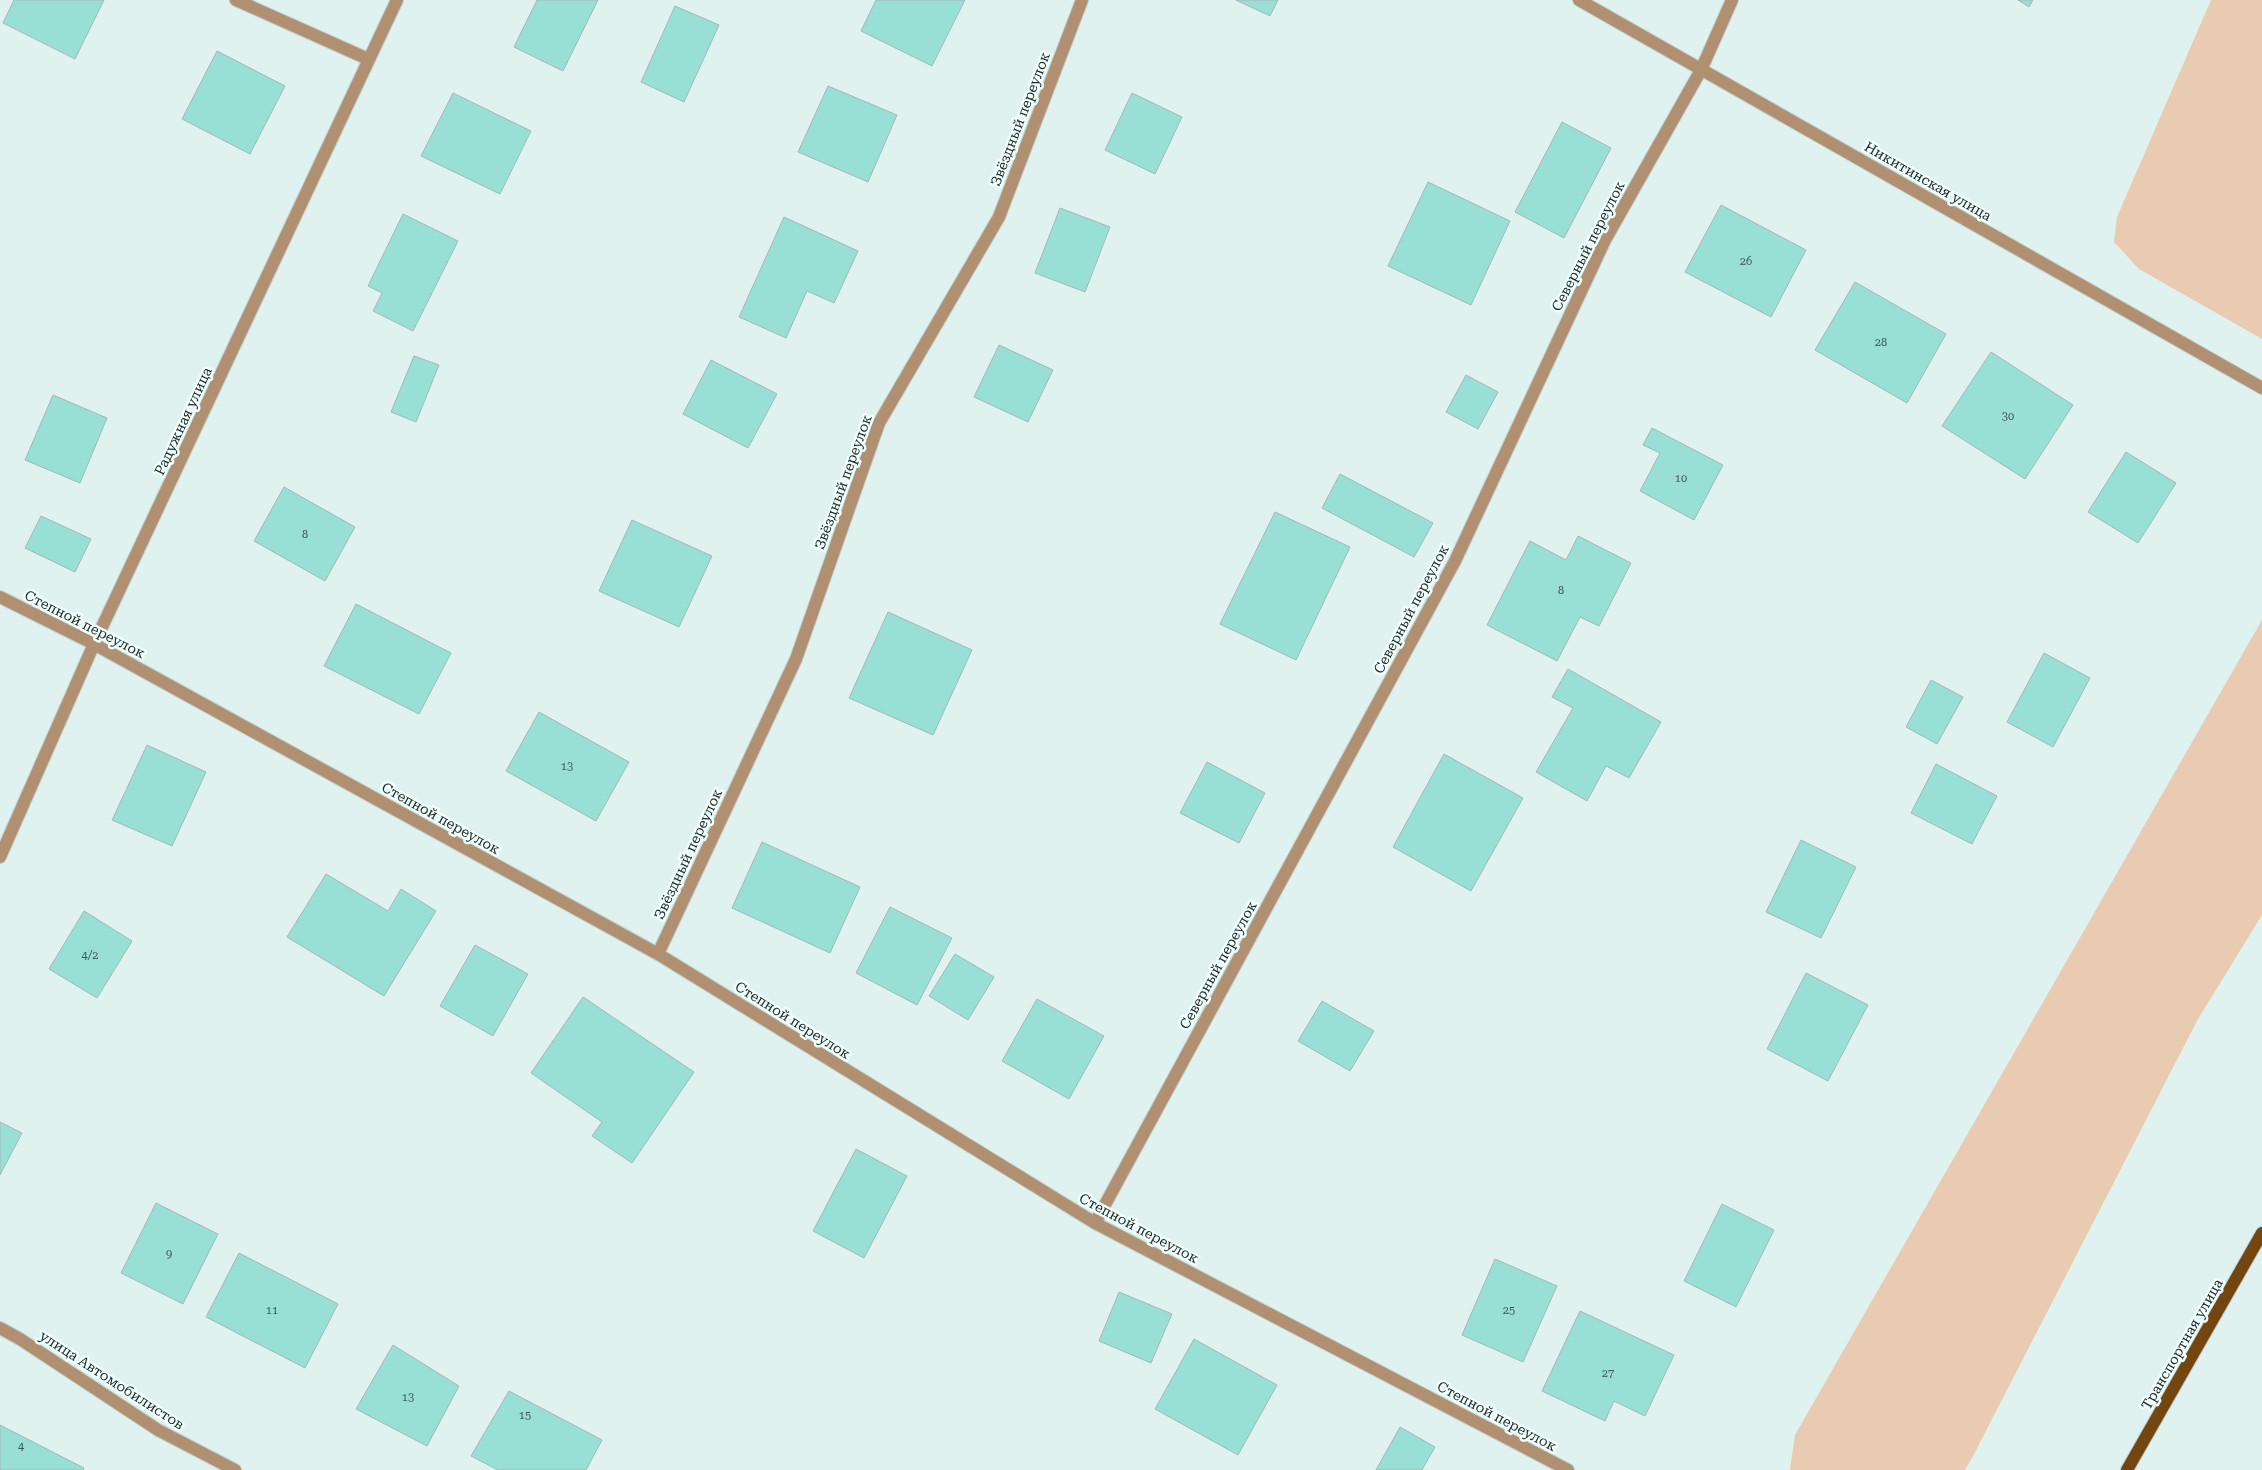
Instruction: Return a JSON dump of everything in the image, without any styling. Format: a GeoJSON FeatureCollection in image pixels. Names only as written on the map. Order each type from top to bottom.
{"type":"FeatureCollection","features":[{"type":"Feature","properties":{"kind":"main road","name":"Транспортная улица"},"geometry":{"type":"LineString","coordinates":[[2127,1470],[2262,1233]]}},
{"type":"Feature","properties":{"kind":"street"},"geometry":{"type":"LineString","coordinates":[[236,0],[368,59]]}},
{"type":"Feature","properties":{"kind":"street","name":"Радужная улица"},"geometry":{"type":"LineString","coordinates":[[0,857],[94,644],[397,0]]}},
{"type":"Feature","properties":{"kind":"street","name":"Звёздный переулок"},"geometry":{"type":"LineString","coordinates":[[658,954],[796,658],[879,423],[999,217],[1082,0]]}},
{"type":"Feature","properties":{"kind":"street","name":"Никитинская улица"},"geometry":{"type":"LineString","coordinates":[[1578,0],[2262,388]]}},
{"type":"Feature","properties":{"kind":"street","name":"Северный переулок"},"geometry":{"type":"LineString","coordinates":[[1095,1223],[1455,561],[1605,240],[1701,70],[1732,0]]}},
{"type":"Feature","properties":{"kind":"street","name":"Степной переулок"},"geometry":{"type":"LineString","coordinates":[[0,597],[94,644],[658,954],[1095,1223],[1568,1470]]}},
{"type":"Feature","properties":{"kind":"street","name":"улица Автомобилистов"},"geometry":{"type":"LineString","coordinates":[[0,1328],[20,1339],[158,1430],[235,1470]]}},
{"type":"Feature","properties":{"kind":"shaded area"},"geometry":{"type":"Polygon","coordinates":[[[2211,0],[2262,0],[2262,339],[2139,269],[2114,242],[2117,217],[2211,0]]]}},
{"type":"Feature","properties":{"kind":"shaded area"},"geometry":{"type":"Polygon","coordinates":[[[2262,620],[2262,915],[2198,1019],[1973,1456],[1965,1470],[1790,1470],[1795,1435],[2262,620]]]}},
{"type":"Feature","properties":{"kind":"building"},"geometry":{"type":"Polygon","coordinates":[[[14,0],[104,0],[75,59],[3,23],[14,0]]]}},
{"type":"Feature","properties":{"kind":"building"},"geometry":{"type":"Polygon","coordinates":[[[537,0],[598,0],[563,71],[514,47],[537,0]]]}},
{"type":"Feature","properties":{"kind":"building"},"geometry":{"type":"Polygon","coordinates":[[[876,0],[965,0],[932,66],[861,31],[876,0]]]}},
{"type":"Feature","properties":{"kind":"building"},"geometry":{"type":"Polygon","coordinates":[[[1236,0],[1278,0],[1270,16],[1236,0]]]}},
{"type":"Feature","properties":{"kind":"building"},"geometry":{"type":"Polygon","coordinates":[[[2018,0],[2033,0],[2029,7],[2018,0]]]}},
{"type":"Feature","properties":{"kind":"building"},"geometry":{"type":"Polygon","coordinates":[[[675,6],[719,25],[684,102],[641,82],[675,6]]]}},
{"type":"Feature","properties":{"kind":"building"},"geometry":{"type":"Polygon","coordinates":[[[217,51],[285,86],[250,154],[182,119],[217,51]]]}},
{"type":"Feature","properties":{"kind":"building"},"geometry":{"type":"Polygon","coordinates":[[[828,86],[897,115],[868,182],[798,152],[828,86]]]}},
{"type":"Feature","properties":{"kind":"building"},"geometry":{"type":"Polygon","coordinates":[[[453,93],[531,131],[500,194],[421,156],[453,93]]]}},
{"type":"Feature","properties":{"kind":"building"},"geometry":{"type":"Polygon","coordinates":[[[1132,93],[1182,117],[1155,174],[1105,150],[1132,93]]]}},
{"type":"Feature","properties":{"kind":"building"},"geometry":{"type":"Polygon","coordinates":[[[1562,122],[1611,148],[1564,238],[1515,212],[1562,122]]]}},
{"type":"Feature","properties":{"kind":"building"},"geometry":{"type":"Polygon","coordinates":[[[1428,182],[1510,221],[1471,305],[1388,266],[1428,182]]]}},
{"type":"Feature","properties":{"kind":"building"},"geometry":{"type":"Polygon","coordinates":[[[1721,205],[1806,250],[1771,317],[1685,272],[1721,205]]]}},
{"type":"Feature","properties":{"kind":"building"},"geometry":{"type":"Polygon","coordinates":[[[1060,208],[1110,227],[1085,292],[1035,273],[1060,208]]]}},
{"type":"Feature","properties":{"kind":"building"},"geometry":{"type":"Polygon","coordinates":[[[403,214],[458,241],[413,331],[373,311],[382,293],[368,286],[403,214]]]}},
{"type":"Feature","properties":{"kind":"building"},"geometry":{"type":"Polygon","coordinates":[[[784,217],[858,251],[834,303],[807,291],[786,338],[739,317],[784,217]]]}},
{"type":"Feature","properties":{"kind":"building"},"geometry":{"type":"Polygon","coordinates":[[[1855,282],[1946,334],[1907,403],[1815,350],[1855,282]]]}},
{"type":"Feature","properties":{"kind":"building"},"geometry":{"type":"Polygon","coordinates":[[[999,345],[1053,370],[1028,422],[974,397],[999,345]]]}},
{"type":"Feature","properties":{"kind":"building"},"geometry":{"type":"Polygon","coordinates":[[[1991,352],[2073,405],[2025,479],[1942,426],[1991,352]]]}},
{"type":"Feature","properties":{"kind":"building"},"geometry":{"type":"Polygon","coordinates":[[[414,356],[439,365],[416,422],[391,412],[414,356]]]}},
{"type":"Feature","properties":{"kind":"building"},"geometry":{"type":"Polygon","coordinates":[[[711,360],[777,394],[748,448],[683,414],[711,360]]]}},
{"type":"Feature","properties":{"kind":"building"},"geometry":{"type":"Polygon","coordinates":[[[1466,375],[1498,392],[1478,429],[1446,412],[1466,375]]]}},
{"type":"Feature","properties":{"kind":"building"},"geometry":{"type":"Polygon","coordinates":[[[53,395],[107,418],[80,483],[25,460],[53,395]]]}},
{"type":"Feature","properties":{"kind":"building"},"geometry":{"type":"Polygon","coordinates":[[[1652,428],[1723,465],[1694,520],[1640,491],[1660,453],[1643,445],[1652,428]]]}},
{"type":"Feature","properties":{"kind":"building"},"geometry":{"type":"Polygon","coordinates":[[[2126,452],[2176,483],[2138,543],[2088,512],[2126,452]]]}},
{"type":"Feature","properties":{"kind":"building"},"geometry":{"type":"Polygon","coordinates":[[[1340,474],[1433,523],[1414,557],[1322,508],[1340,474]]]}},
{"type":"Feature","properties":{"kind":"building"},"geometry":{"type":"Polygon","coordinates":[[[284,487],[355,527],[325,581],[254,541],[284,487]]]}},
{"type":"Feature","properties":{"kind":"building"},"geometry":{"type":"Polygon","coordinates":[[[1275,512],[1350,547],[1296,660],[1220,624],[1275,512]]]}},
{"type":"Feature","properties":{"kind":"building"},"geometry":{"type":"Polygon","coordinates":[[[41,516],[91,539],[75,572],[25,548],[41,516]]]}},
{"type":"Feature","properties":{"kind":"building"},"geometry":{"type":"Polygon","coordinates":[[[632,520],[712,556],[679,627],[599,591],[632,520]]]}},
{"type":"Feature","properties":{"kind":"building"},"geometry":{"type":"Polygon","coordinates":[[[1578,536],[1631,563],[1599,626],[1580,617],[1557,661],[1487,625],[1530,541],[1566,560],[1578,536]]]}},
{"type":"Feature","properties":{"kind":"building"},"geometry":{"type":"Polygon","coordinates":[[[356,604],[451,653],[419,714],[324,666],[356,604]]]}},
{"type":"Feature","properties":{"kind":"building"},"geometry":{"type":"Polygon","coordinates":[[[888,612],[972,650],[933,735],[849,698],[888,612]]]}},
{"type":"Feature","properties":{"kind":"building"},"geometry":{"type":"Polygon","coordinates":[[[2044,653],[2090,678],[2053,747],[2007,722],[2044,653]]]}},
{"type":"Feature","properties":{"kind":"building"},"geometry":{"type":"Polygon","coordinates":[[[1568,669],[1661,722],[1629,778],[1606,766],[1587,801],[1536,772],[1573,708],[1552,697],[1568,669]]]}},
{"type":"Feature","properties":{"kind":"building"},"geometry":{"type":"Polygon","coordinates":[[[1931,680],[1963,697],[1937,744],[1906,727],[1931,680]]]}},
{"type":"Feature","properties":{"kind":"building"},"geometry":{"type":"Polygon","coordinates":[[[539,712],[629,762],[596,821],[506,771],[539,712]]]}},
{"type":"Feature","properties":{"kind":"building"},"geometry":{"type":"Polygon","coordinates":[[[147,745],[206,772],[172,846],[112,820],[147,745]]]}},
{"type":"Feature","properties":{"kind":"building"},"geometry":{"type":"Polygon","coordinates":[[[1444,754],[1523,798],[1471,891],[1393,847],[1444,754]]]}},
{"type":"Feature","properties":{"kind":"building"},"geometry":{"type":"Polygon","coordinates":[[[1207,762],[1265,793],[1239,843],[1180,813],[1207,762]]]}},
{"type":"Feature","properties":{"kind":"building"},"geometry":{"type":"Polygon","coordinates":[[[1936,764],[1997,796],[1972,844],[1911,813],[1936,764]]]}},
{"type":"Feature","properties":{"kind":"building"},"geometry":{"type":"Polygon","coordinates":[[[1801,840],[1856,867],[1821,938],[1766,912],[1801,840]]]}},
{"type":"Feature","properties":{"kind":"building"},"geometry":{"type":"Polygon","coordinates":[[[762,842],[860,887],[830,953],[732,908],[762,842]]]}},
{"type":"Feature","properties":{"kind":"building"},"geometry":{"type":"Polygon","coordinates":[[[326,874],[388,911],[401,889],[436,911],[384,996],[287,937],[326,874]]]}},
{"type":"Feature","properties":{"kind":"building"},"geometry":{"type":"Polygon","coordinates":[[[890,907],[952,938],[917,1005],[856,973],[890,907]]]}},
{"type":"Feature","properties":{"kind":"building"},"geometry":{"type":"Polygon","coordinates":[[[84,911],[132,941],[97,998],[49,969],[84,911]]]}},
{"type":"Feature","properties":{"kind":"building"},"geometry":{"type":"Polygon","coordinates":[[[475,945],[528,974],[493,1036],[440,1006],[475,945]]]}},
{"type":"Feature","properties":{"kind":"building"},"geometry":{"type":"Polygon","coordinates":[[[955,954],[994,977],[968,1020],[929,996],[955,954]]]}},
{"type":"Feature","properties":{"kind":"building"},"geometry":{"type":"Polygon","coordinates":[[[1806,973],[1868,1005],[1828,1081],[1767,1049],[1806,973]]]}},
{"type":"Feature","properties":{"kind":"building"},"geometry":{"type":"Polygon","coordinates":[[[583,997],[694,1072],[632,1163],[592,1136],[602,1122],[531,1073],[583,997]]]}},
{"type":"Feature","properties":{"kind":"building"},"geometry":{"type":"Polygon","coordinates":[[[1037,999],[1104,1036],[1069,1099],[1002,1061],[1037,999]]]}},
{"type":"Feature","properties":{"kind":"building"},"geometry":{"type":"Polygon","coordinates":[[[1322,1001],[1374,1031],[1350,1071],[1298,1041],[1322,1001]]]}},
{"type":"Feature","properties":{"kind":"building"},"geometry":{"type":"Polygon","coordinates":[[[0,1122],[22,1133],[0,1175],[0,1122]]]}},
{"type":"Feature","properties":{"kind":"building"},"geometry":{"type":"Polygon","coordinates":[[[856,1149],[907,1176],[864,1258],[813,1231],[856,1149]]]}},
{"type":"Feature","properties":{"kind":"building"},"geometry":{"type":"Polygon","coordinates":[[[156,1203],[218,1234],[183,1304],[121,1273],[156,1203]]]}},
{"type":"Feature","properties":{"kind":"building"},"geometry":{"type":"Polygon","coordinates":[[[1722,1204],[1774,1230],[1736,1307],[1684,1281],[1722,1204]]]}},
{"type":"Feature","properties":{"kind":"building"},"geometry":{"type":"Polygon","coordinates":[[[239,1253],[338,1304],[305,1368],[206,1317],[239,1253]]]}},
{"type":"Feature","properties":{"kind":"building"},"geometry":{"type":"Polygon","coordinates":[[[1495,1259],[1557,1286],[1523,1362],[1462,1335],[1495,1259]]]}},
{"type":"Feature","properties":{"kind":"building"},"geometry":{"type":"Polygon","coordinates":[[[1119,1292],[1172,1314],[1151,1363],[1099,1341],[1119,1292]]]}},
{"type":"Feature","properties":{"kind":"building"},"geometry":{"type":"Polygon","coordinates":[[[1580,1311],[1674,1355],[1645,1416],[1614,1401],[1605,1421],[1542,1391],[1580,1311]]]}},
{"type":"Feature","properties":{"kind":"building"},"geometry":{"type":"Polygon","coordinates":[[[1194,1339],[1277,1385],[1238,1455],[1155,1409],[1194,1339]]]}},
{"type":"Feature","properties":{"kind":"building"},"geometry":{"type":"Polygon","coordinates":[[[393,1345],[459,1386],[427,1446],[356,1409],[393,1345]]]}},
{"type":"Feature","properties":{"kind":"building"},"geometry":{"type":"Polygon","coordinates":[[[509,1391],[602,1440],[586,1470],[498,1470],[471,1456],[509,1391]]]}},
{"type":"Feature","properties":{"kind":"building"},"geometry":{"type":"Polygon","coordinates":[[[0,1425],[84,1468],[83,1470],[0,1470],[0,1425]]]}},
{"type":"Feature","properties":{"kind":"building"},"geometry":{"type":"Polygon","coordinates":[[[1400,1427],[1435,1447],[1422,1470],[1376,1470],[1400,1427]]]}}]}
